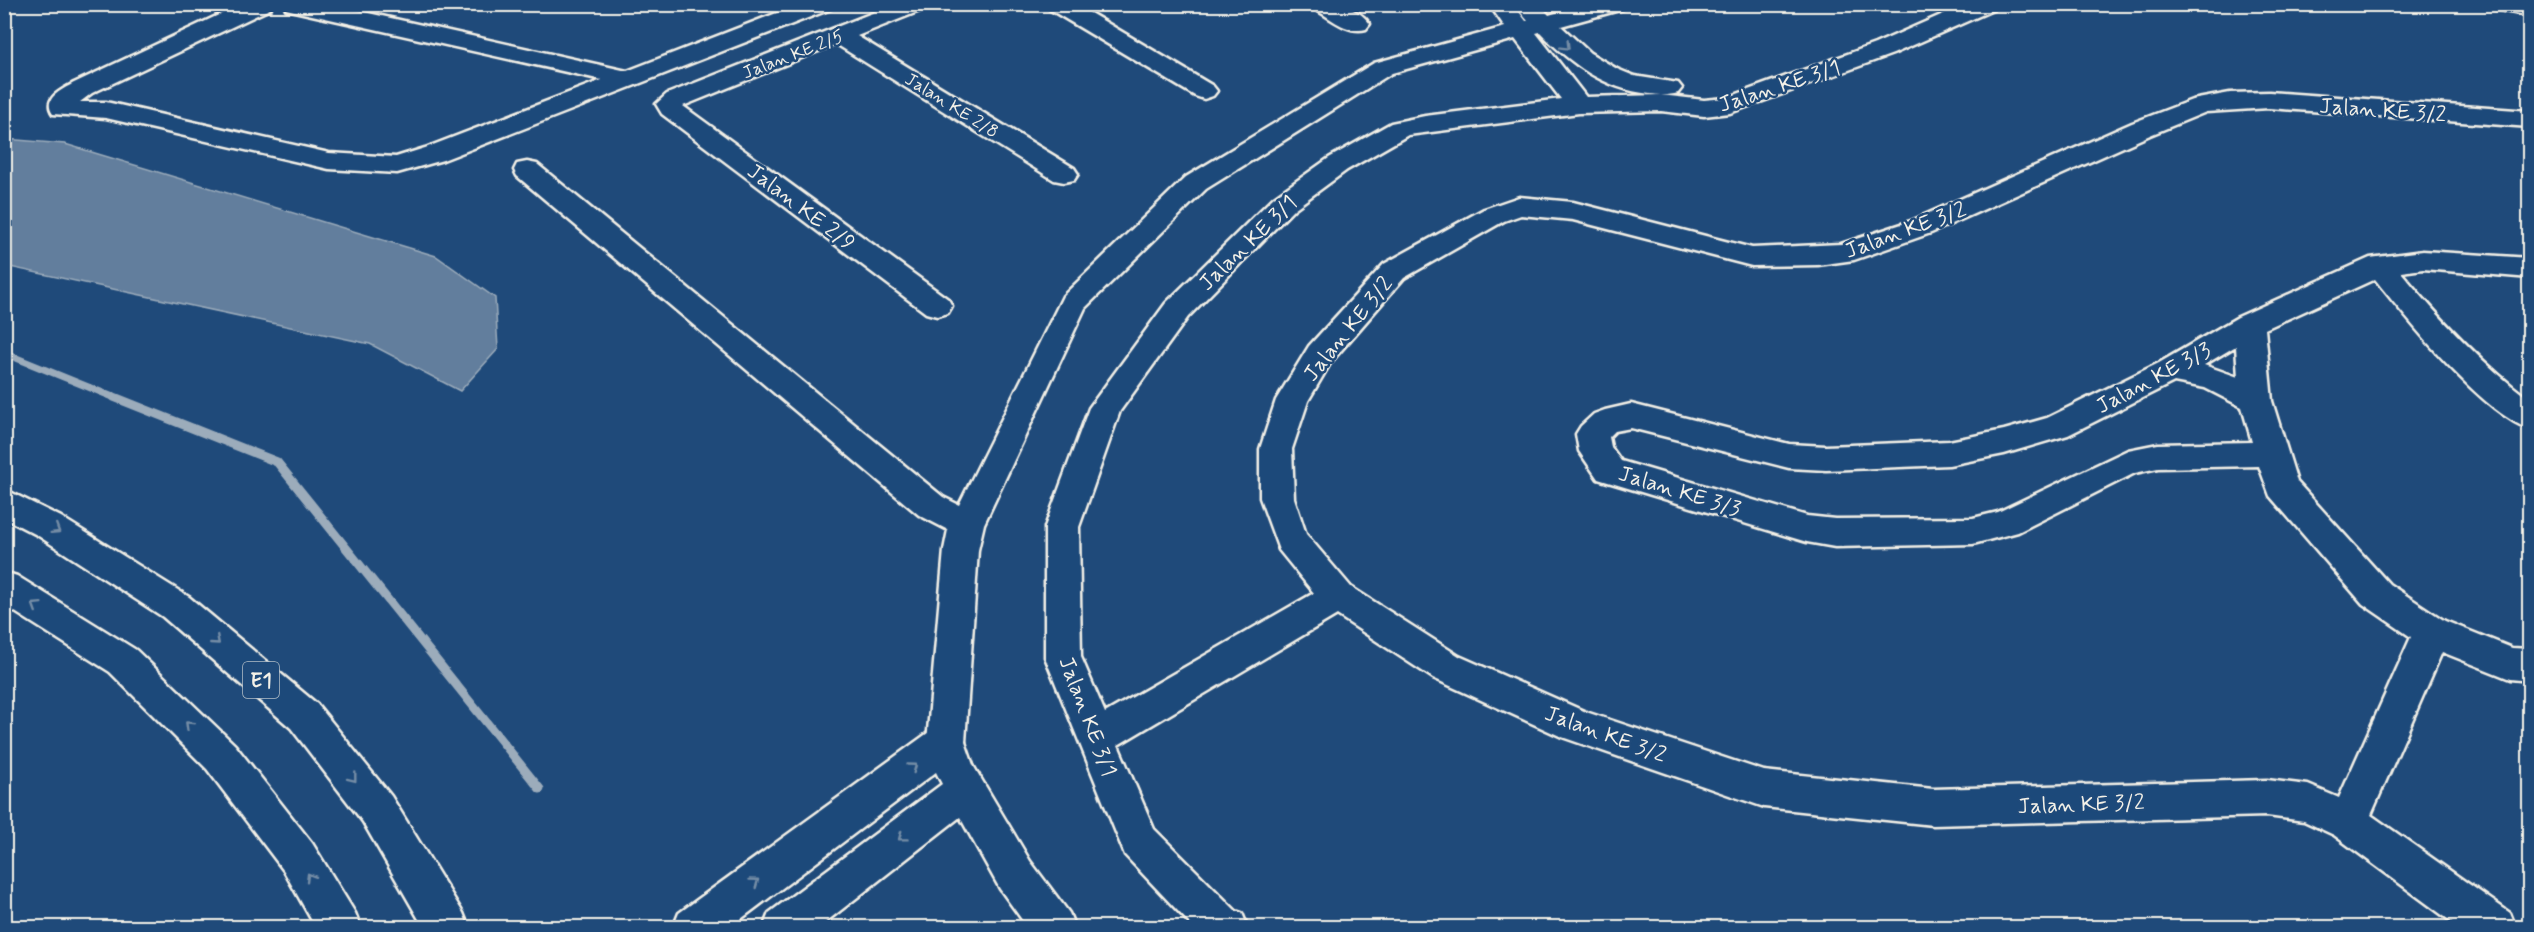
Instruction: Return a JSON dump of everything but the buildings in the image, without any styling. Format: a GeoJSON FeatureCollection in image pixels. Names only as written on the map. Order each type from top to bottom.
{"type":"FeatureCollection","features":[{"type":"Feature","properties":{"kind":"main road"},"geometry":{"type":"LineString","coordinates":[[262,4],[83,88],[62,102],[62,109],[106,110],[329,161],[397,165],[434,154],[823,4]]}},
{"type":"Feature","properties":{"kind":"main road"},"geometry":{"type":"LineString","coordinates":[[294,4],[630,79]]}},
{"type":"Feature","properties":{"kind":"main road","name":"Jalan KE 2/5"},"geometry":{"type":"LineString","coordinates":[[669,104],[917,4]]}},
{"type":"Feature","properties":{"kind":"main road"},"geometry":{"type":"LineString","coordinates":[[1057,4],[1204,91]]}},
{"type":"Feature","properties":{"kind":"main road"},"geometry":{"type":"LineString","coordinates":[[1323,4],[1358,24]]}},
{"type":"Feature","properties":{"kind":"main road"},"geometry":{"type":"LineString","coordinates":[[1500,4],[1530,19],[1596,69],[1624,81],[1723,93],[1770,90]]}},
{"type":"Feature","properties":{"kind":"main road"},"geometry":{"type":"LineString","coordinates":[[1054,927],[1015,875],[955,767],[961,550],[967,524],[1073,303],[1196,183],[1383,68],[1530,19],[1615,4]]}},
{"type":"Feature","properties":{"kind":"main road","name":"Jalan KE 3/1"},"geometry":{"type":"LineString","coordinates":[[1227,927],[1221,925],[1139,842],[1063,657],[1062,527],[1105,408],[1177,310],[1284,203],[1338,164],[1400,129],[1580,105],[1661,103],[1704,108],[1730,105],[1884,50],[1987,4]]}},
{"type":"Feature","properties":{"kind":"main road"},"geometry":{"type":"LineString","coordinates":[[2502,4],[2529,9]]}},
{"type":"Feature","properties":{"kind":"main road"},"geometry":{"type":"LineString","coordinates":[[1530,19],[1580,105]]}},
{"type":"Feature","properties":{"kind":"main road","name":"Jalan KE 2/8"},"geometry":{"type":"LineString","coordinates":[[840,36],[1064,174]]}},
{"type":"Feature","properties":{"kind":"main road","name":"Jalan KE 3/2"},"geometry":{"type":"LineString","coordinates":[[2495,927],[2348,822],[2308,803],[2267,798],[1933,807],[1764,789],[1576,725],[1446,667],[1338,597],[1291,540],[1276,498],[1276,449],[1292,400],[1320,354],[1394,271],[1494,215],[1519,206],[1574,211],[1752,257],[1818,256],[1844,253],[1921,227],[2141,129],[2201,105],[2230,101],[2269,100],[2529,119]]}},
{"type":"Feature","properties":{"kind":"main road","name":"Jalan KE 2/9"},"geometry":{"type":"LineString","coordinates":[[669,104],[671,109],[937,306]]}},
{"type":"Feature","properties":{"kind":"main road"},"geometry":{"type":"LineString","coordinates":[[527,170],[931,506],[967,524]]}},
{"type":"Feature","properties":{"kind":"main road","name":"Jalan KE 3/3"},"geometry":{"type":"LineString","coordinates":[[2272,454],[2158,456],[2128,462],[2006,522],[1974,531],[1835,533],[1807,529],[1610,470],[1594,451],[1592,434],[1605,422],[1631,416],[1789,456],[1826,458],[1949,453],[2004,442],[2057,427],[2170,371],[2249,324],[2380,265],[2423,260],[2529,268]]}},
{"type":"Feature","properties":{"kind":"main road"},"geometry":{"type":"LineString","coordinates":[[2380,265],[2428,325],[2492,388],[2529,417]]}},
{"type":"Feature","properties":{"kind":"main road"},"geometry":{"type":"LineString","coordinates":[[2249,324],[2256,401],[2282,487],[2376,594],[2432,632],[2510,663],[2529,665]]}},
{"type":"Feature","properties":{"kind":"main road"},"geometry":{"type":"LineString","coordinates":[[2170,371],[2206,374],[2227,383],[2256,401]]}},
{"type":"Feature","properties":{"kind":"main road","name":"E1"},"geometry":{"type":"LineString","coordinates":[[4,502],[49,526],[176,607],[304,716],[377,809],[448,927]]}},
{"type":"Feature","properties":{"kind":"main road"},"geometry":{"type":"LineString","coordinates":[[4,586],[123,661],[221,757],[298,857],[340,927]]}},
{"type":"Feature","properties":{"kind":"main road"},"geometry":{"type":"LineString","coordinates":[[1096,738],[1338,597]]}},
{"type":"Feature","properties":{"kind":"main road"},"geometry":{"type":"LineString","coordinates":[[2348,822],[2432,632]]}},
{"type":"Feature","properties":{"kind":"main road"},"geometry":{"type":"LineString","coordinates":[[701,922],[955,767]]}},
{"type":"Feature","properties":{"kind":"main road"},"geometry":{"type":"LineString","coordinates":[[784,927],[955,767]]}},
{"type":"Feature","properties":{"kind":"water"},"geometry":{"type":"Polygon","coordinates":[[[5,139],[65,144],[436,256],[495,298],[498,349],[460,391],[370,344],[5,266],[5,139]]]}},
{"type":"Feature","properties":{"kind":"waterway"},"geometry":{"type":"LineString","coordinates":[[4,353],[118,399]]}},
{"type":"Feature","properties":{"kind":"waterway"},"geometry":{"type":"LineString","coordinates":[[114,397],[277,462],[540,789]]}}]}
